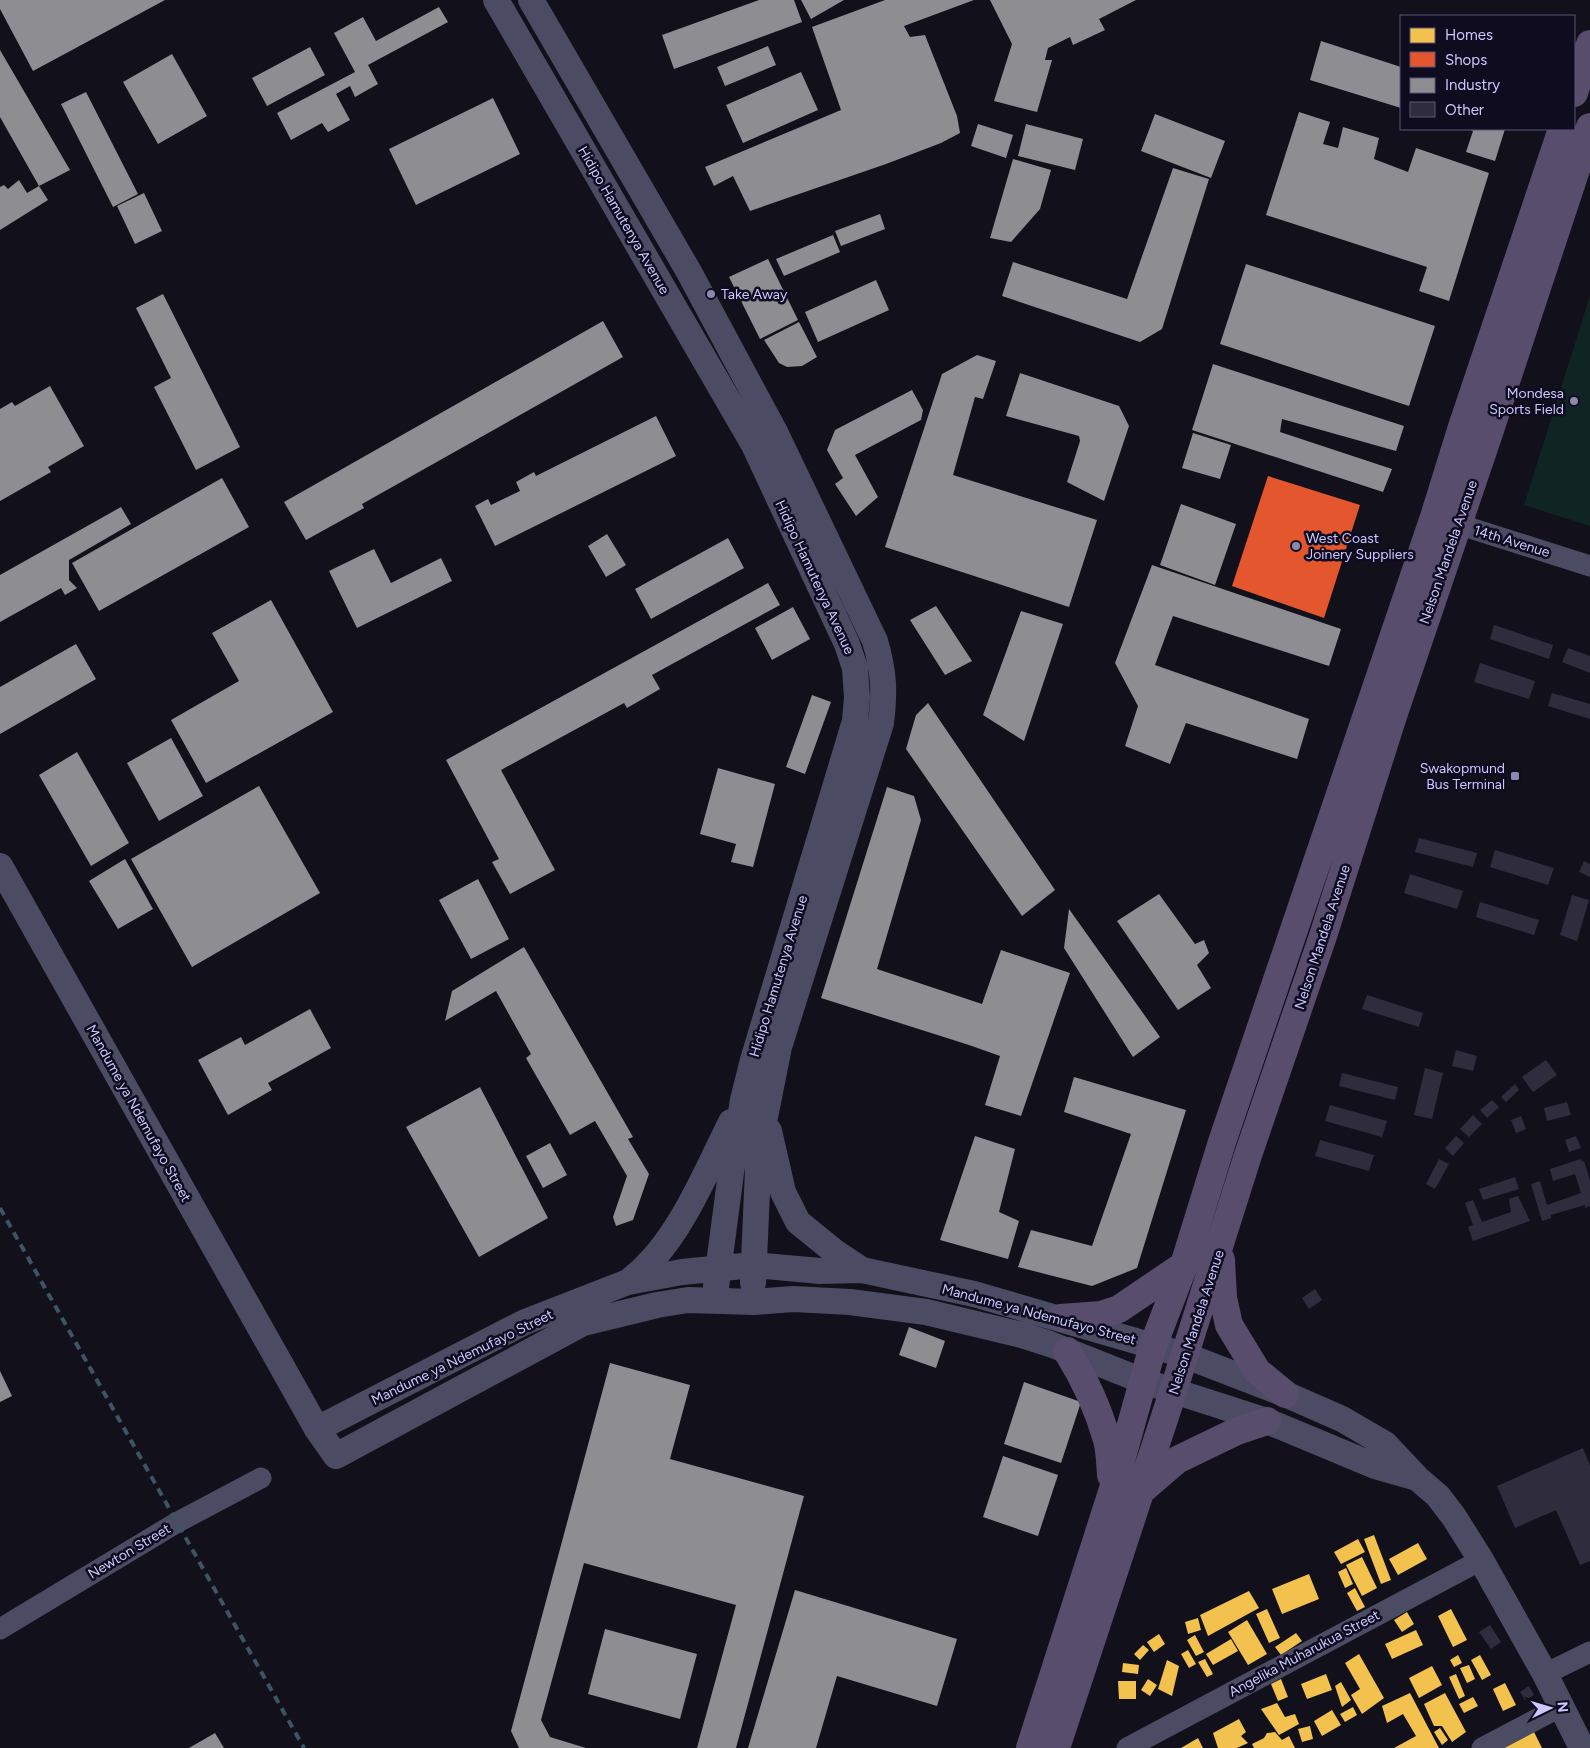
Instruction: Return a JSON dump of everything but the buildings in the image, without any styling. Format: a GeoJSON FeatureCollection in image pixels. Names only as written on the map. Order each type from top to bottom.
{"type":"FeatureCollection","features":[{"type":"Feature","properties":{"kind":"main road"},"geometry":{"type":"LineString","coordinates":[[1575,90],[1590,44]]}},
{"type":"Feature","properties":{"kind":"main road","name":"Nelson Mandela Avenue"},"geometry":{"type":"LineString","coordinates":[[1030,1748],[1113,1488],[1153,1346],[1184,1265],[1222,1142],[1446,520],[1488,436],[1590,127]]}},
{"type":"Feature","properties":{"kind":"main road","name":"Nelson Mandela Avenue"},"geometry":{"type":"LineString","coordinates":[[1056,1748],[1141,1492],[1248,1155],[1323,936],[1393,716],[1446,520],[1462,427],[1562,130]]}},
{"type":"Feature","properties":{"kind":"main road"},"geometry":{"type":"LineString","coordinates":[[1220,1246],[1223,1298],[1229,1325],[1258,1371],[1285,1394]]}},
{"type":"Feature","properties":{"kind":"main road"},"geometry":{"type":"LineString","coordinates":[[1060,1318],[1101,1315],[1119,1310],[1184,1265]]}},
{"type":"Feature","properties":{"kind":"main road"},"geometry":{"type":"LineString","coordinates":[[1067,1351],[1082,1374],[1108,1441],[1113,1488]]}},
{"type":"Feature","properties":{"kind":"main road"},"geometry":{"type":"LineString","coordinates":[[1141,1492],[1177,1460],[1237,1431],[1267,1422]]}},
{"type":"Feature","properties":{"kind":"street","name":"Hidipo Hamutenya Avenue"},"geometry":{"type":"LineString","coordinates":[[496,0],[754,445],[847,644],[855,668],[857,697],[855,721],[753,1060],[743,1100],[717,1269],[715,1301]]}},
{"type":"Feature","properties":{"kind":"street","name":"Hidipo Hamutenya Avenue"},"geometry":{"type":"LineString","coordinates":[[531,0],[689,272],[776,434],[875,641],[882,664],[884,694],[881,723],[779,1048],[765,1114],[759,1147],[753,1265],[754,1302]]}},
{"type":"Feature","properties":{"kind":"street","name":"14th Avenue"},"geometry":{"type":"LineString","coordinates":[[1446,520],[1590,566]]}},
{"type":"Feature","properties":{"kind":"street","name":"Mandume ya Ndemufayo Street"},"geometry":{"type":"LineString","coordinates":[[0,866],[317,1429],[336,1456],[583,1323],[656,1305],[688,1300],[754,1302],[793,1299],[850,1302],[926,1312],[1022,1335],[1173,1392],[1267,1422],[1375,1466],[1417,1478]]}},
{"type":"Feature","properties":{"kind":"street"},"geometry":{"type":"LineString","coordinates":[[628,1282],[649,1264],[674,1230],[743,1100]]}},
{"type":"Feature","properties":{"kind":"street"},"geometry":{"type":"LineString","coordinates":[[765,1114],[783,1192],[798,1222],[835,1252],[862,1270]]}},
{"type":"Feature","properties":{"kind":"street","name":"Mandume ya Ndemufayo Street"},"geometry":{"type":"LineString","coordinates":[[317,1429],[525,1322],[628,1282],[665,1274],[753,1265],[820,1270],[862,1270],[974,1294],[1184,1355],[1285,1394],[1342,1419],[1385,1444],[1417,1478],[1438,1496],[1454,1517],[1481,1560],[1545,1674],[1582,1748]]}},
{"type":"Feature","properties":{"kind":"street","name":"Newton Street"},"geometry":{"type":"LineString","coordinates":[[0,1629],[176,1523],[261,1478]]}},
{"type":"Feature","properties":{"kind":"street","name":"Angelika Muharukua Street"},"geometry":{"type":"LineString","coordinates":[[1127,1748],[1481,1560]]}},
{"type":"Feature","properties":{"kind":"street"},"geometry":{"type":"LineString","coordinates":[[1545,1674],[1590,1652]]}},
{"type":"Feature","properties":{"kind":"street"},"geometry":{"type":"LineString","coordinates":[[1482,1748],[1560,1707]]}},
{"type":"Feature","properties":{"kind":"green space","name":"Mondesa Sports Field"},"geometry":{"type":"Polygon","coordinates":[[[1590,296],[1590,526],[1524,505],[1590,296]]]}},
{"type":"Feature","properties":{"kind":"railway"},"geometry":{"type":"LineString","coordinates":[[0,1208],[304,1748]]}},
{"type":"Feature","properties":{"kind":"place","name":"Take Away"},"geometry":{"type":"Point","coordinates":[711,294]}},
{"type":"Feature","properties":{"kind":"place","name":"Mondesa Sports Field"},"geometry":{"type":"Point","coordinates":[1574,401]}},
{"type":"Feature","properties":{"kind":"place","name":"West Coast Joinery Suppliers"},"geometry":{"type":"Point","coordinates":[1296,546]}},
{"type":"Feature","properties":{"kind":"place","name":"Swakopmund Bus Terminal"},"geometry":{"type":"Point","coordinates":[1515,776]}}]}
